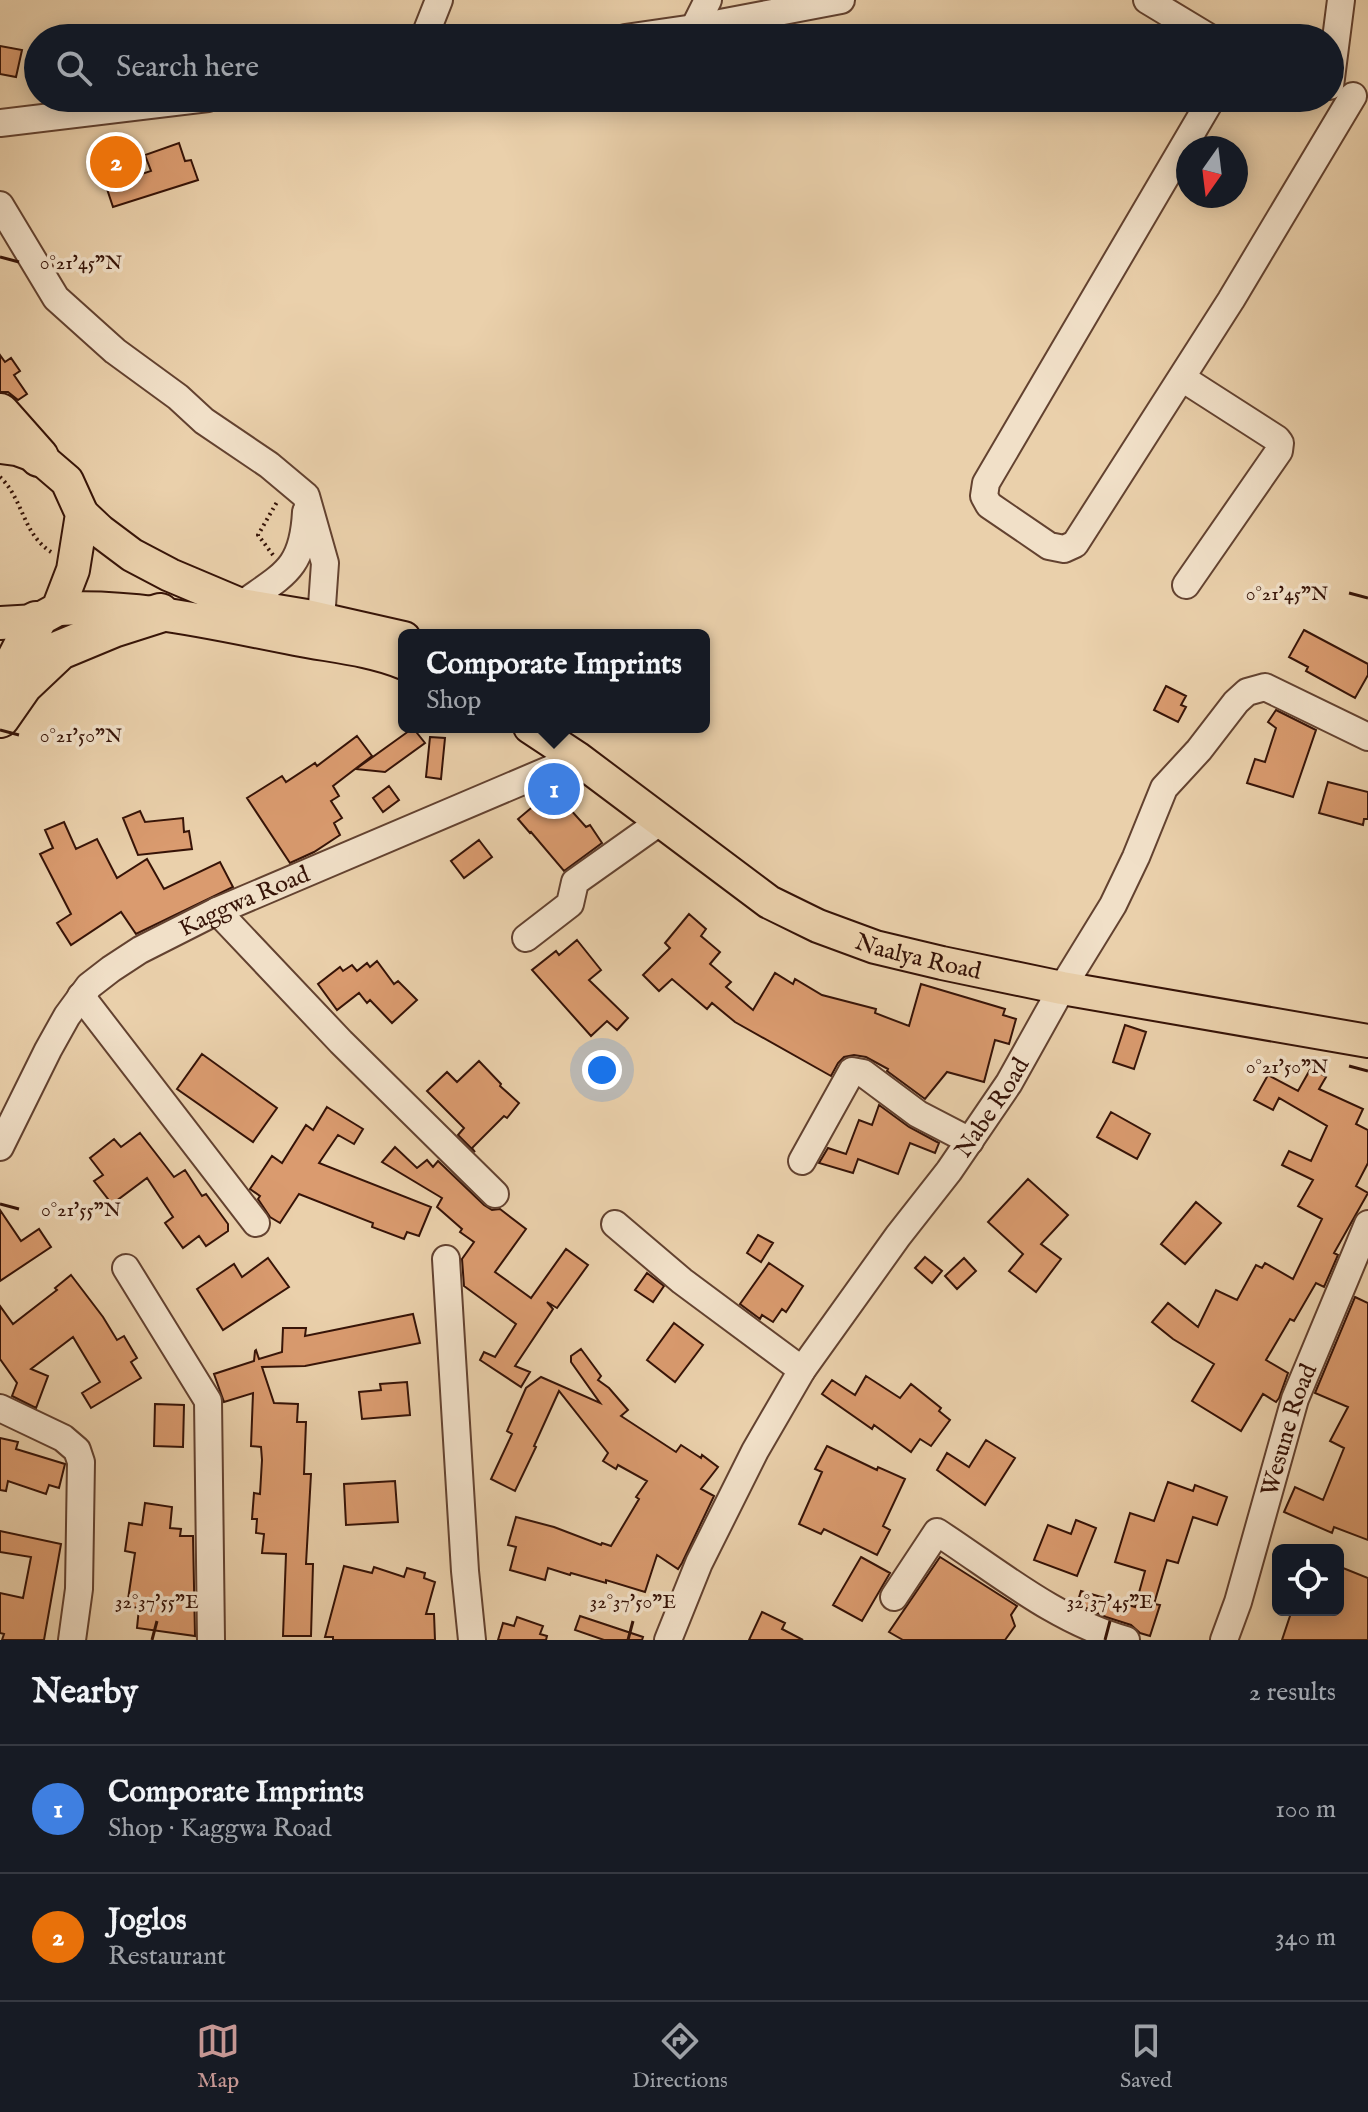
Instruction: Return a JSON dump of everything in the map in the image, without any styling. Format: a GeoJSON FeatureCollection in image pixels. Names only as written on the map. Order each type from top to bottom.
{"type":"FeatureCollection","features":[{"type":"Feature","properties":{"kind":"highway"},"geometry":{"type":"LineString","coordinates":[[0,413],[39,457]]}},
{"type":"Feature","properties":{"kind":"highway"},"geometry":{"type":"LineString","coordinates":[[0,718],[23,685],[60,650],[160,613]]}},
{"type":"Feature","properties":{"kind":"highway"},"geometry":{"type":"LineString","coordinates":[[0,691],[31,618]]}},
{"type":"Feature","properties":{"kind":"main road"},"geometry":{"type":"LineString","coordinates":[[0,447],[39,457],[67,481],[82,514],[100,531],[132,555],[231,614]]}},
{"type":"Feature","properties":{"kind":"main road"},"geometry":{"type":"LineString","coordinates":[[31,618],[73,570],[82,514]]}},
{"type":"Feature","properties":{"kind":"main road"},"geometry":{"type":"LineString","coordinates":[[31,618],[91,607],[160,613],[231,614],[318,631],[398,638]]}},
{"type":"Feature","properties":{"kind":"main road"},"geometry":{"type":"LineString","coordinates":[[318,631],[398,660]]}},
{"type":"Feature","properties":{"kind":"main road","name":"Naalya Road"},"geometry":{"type":"LineString","coordinates":[[539,733],[769,902],[818,926],[875,947],[942,963],[1062,988],[1368,1041]]}},
{"type":"Feature","properties":{"kind":"street"},"geometry":{"type":"LineString","coordinates":[[430,24],[439,0]]}},
{"type":"Feature","properties":{"kind":"street"},"geometry":{"type":"LineString","coordinates":[[696,24],[708,0]]}},
{"type":"Feature","properties":{"kind":"street"},"geometry":{"type":"LineString","coordinates":[[715,24],[841,0]]}},
{"type":"Feature","properties":{"kind":"street"},"geometry":{"type":"LineString","coordinates":[[1147,0],[1187,24]]}},
{"type":"Feature","properties":{"kind":"street"},"geometry":{"type":"LineString","coordinates":[[1341,0],[1342,24]]}},
{"type":"Feature","properties":{"kind":"street"},"geometry":{"type":"LineString","coordinates":[[1344,56],[1346,93]]}},
{"type":"Feature","properties":{"kind":"street"},"geometry":{"type":"LineString","coordinates":[[0,123],[92,112]]}},
{"type":"Feature","properties":{"kind":"street"},"geometry":{"type":"LineString","coordinates":[[1204,112],[986,483],[984,496],[989,505],[1049,546],[1064,549],[1075,544],[1231,300],[1335,112]]}},
{"type":"Feature","properties":{"kind":"street"},"geometry":{"type":"LineString","coordinates":[[0,205],[56,298],[115,351],[306,496],[325,563],[318,631]]}},
{"type":"Feature","properties":{"kind":"street"},"geometry":{"type":"LineString","coordinates":[[1182,378],[1280,443],[1279,451],[1186,585]]}},
{"type":"Feature","properties":{"kind":"street"},"geometry":{"type":"LineString","coordinates":[[231,614],[287,573],[305,534],[306,496]]}},
{"type":"Feature","properties":{"kind":"street","name":"Nabe Road"},"geometry":{"type":"LineString","coordinates":[[668,1640],[699,1563],[755,1451],[802,1370],[1009,1083],[1113,905],[1164,788],[1247,692],[1265,687],[1368,737]]}},
{"type":"Feature","properties":{"kind":"street","name":"Kaggwa Road"},"geometry":{"type":"LineString","coordinates":[[0,1147],[48,1050],[81,996],[89,986],[140,950],[217,911],[577,758]]}},
{"type":"Feature","properties":{"kind":"street"},"geometry":{"type":"LineString","coordinates":[[526,938],[570,904],[575,882],[661,821]]}},
{"type":"Feature","properties":{"kind":"street"},"geometry":{"type":"LineString","coordinates":[[217,911],[341,1042],[495,1194]]}},
{"type":"Feature","properties":{"kind":"street"},"geometry":{"type":"LineString","coordinates":[[81,996],[256,1223]]}},
{"type":"Feature","properties":{"kind":"street"},"geometry":{"type":"LineString","coordinates":[[802,1161],[852,1071],[863,1073],[918,1114],[970,1141]]}},
{"type":"Feature","properties":{"kind":"street"},"geometry":{"type":"LineString","coordinates":[[615,1224],[682,1281],[802,1370]]}},
{"type":"Feature","properties":{"kind":"street","name":"Wesune Road"},"geometry":{"type":"LineString","coordinates":[[1224,1640],[1238,1602],[1295,1399],[1357,1284],[1368,1224]]}},
{"type":"Feature","properties":{"kind":"street"},"geometry":{"type":"LineString","coordinates":[[446,1259],[472,1640]]}},
{"type":"Feature","properties":{"kind":"street"},"geometry":{"type":"LineString","coordinates":[[126,1268],[208,1401],[211,1640]]}},
{"type":"Feature","properties":{"kind":"street"},"geometry":{"type":"LineString","coordinates":[[0,1408],[63,1438],[77,1450],[81,1462],[79,1575],[72,1640]]}},
{"type":"Feature","properties":{"kind":"street"},"geometry":{"type":"LineString","coordinates":[[894,1597],[937,1532],[1056,1611],[1107,1635],[1126,1640]]}},
{"type":"Feature","properties":{"kind":"building"},"geometry":{"type":"Polygon","coordinates":[[[0,46],[22,50],[16,77],[0,74],[0,46]]]}},
{"type":"Feature","properties":{"kind":"building"},"geometry":{"type":"Polygon","coordinates":[[[179,143],[185,161],[191,160],[198,180],[113,207],[106,186],[151,171],[145,155],[179,143]]]}},
{"type":"Feature","properties":{"kind":"building"},"geometry":{"type":"Polygon","coordinates":[[[0,355],[5,362],[11,358],[20,371],[14,375],[27,394],[18,400],[8,392],[0,392],[0,355]]]}},
{"type":"Feature","properties":{"kind":"building"},"geometry":{"type":"Polygon","coordinates":[[[1304,630],[1368,664],[1368,675],[1355,698],[1306,671],[1308,667],[1289,657],[1304,630]]]}},
{"type":"Feature","properties":{"kind":"building"},"geometry":{"type":"Polygon","coordinates":[[[1166,686],[1186,696],[1181,705],[1186,707],[1178,722],[1154,710],[1166,686]]]}},
{"type":"Feature","properties":{"kind":"building"},"geometry":{"type":"Polygon","coordinates":[[[1276,710],[1316,730],[1293,797],[1247,783],[1255,759],[1265,762],[1276,728],[1268,722],[1276,710]]]}},
{"type":"Feature","properties":{"kind":"building"},"geometry":{"type":"Polygon","coordinates":[[[406,733],[417,733],[425,743],[385,772],[356,769],[406,733]]]}},
{"type":"Feature","properties":{"kind":"building"},"geometry":{"type":"Polygon","coordinates":[[[357,736],[372,756],[333,786],[339,796],[331,801],[342,818],[334,823],[340,835],[290,863],[247,798],[282,776],[286,782],[315,763],[317,766],[357,736]]]}},
{"type":"Feature","properties":{"kind":"building"},"geometry":{"type":"Polygon","coordinates":[[[430,737],[445,738],[441,779],[426,777],[430,737]]]}},
{"type":"Feature","properties":{"kind":"building"},"geometry":{"type":"Polygon","coordinates":[[[1328,782],[1368,792],[1368,819],[1364,819],[1363,825],[1319,813],[1328,782]]]}},
{"type":"Feature","properties":{"kind":"building"},"geometry":{"type":"Polygon","coordinates":[[[389,786],[399,800],[383,812],[373,798],[389,786]]]}},
{"type":"Feature","properties":{"kind":"building"},"geometry":{"type":"Polygon","coordinates":[[[549,793],[566,812],[570,809],[586,827],[590,825],[602,843],[564,871],[518,819],[549,793]]]}},
{"type":"Feature","properties":{"kind":"building"},"geometry":{"type":"Polygon","coordinates":[[[140,811],[145,822],[183,818],[184,832],[189,831],[192,849],[138,855],[123,818],[140,811]]]}},
{"type":"Feature","properties":{"kind":"building"},"geometry":{"type":"Polygon","coordinates":[[[64,822],[76,849],[97,839],[117,878],[147,859],[164,889],[220,862],[233,887],[136,934],[121,912],[71,945],[57,923],[71,914],[40,854],[53,848],[45,830],[64,822]]]}},
{"type":"Feature","properties":{"kind":"building"},"geometry":{"type":"Polygon","coordinates":[[[479,840],[492,857],[464,878],[451,861],[479,840]]]}},
{"type":"Feature","properties":{"kind":"building"},"geometry":{"type":"Polygon","coordinates":[[[689,914],[706,929],[701,936],[720,952],[710,964],[731,982],[726,987],[753,1010],[775,973],[793,984],[795,979],[822,995],[876,1009],[875,1013],[909,1026],[921,984],[1005,1009],[1003,1015],[1016,1019],[1009,1044],[995,1040],[984,1082],[947,1072],[925,1099],[888,1069],[866,1057],[844,1057],[831,1076],[735,1022],[712,1003],[707,1009],[672,979],[659,991],[643,975],[670,948],[665,943],[689,914]]]}},
{"type":"Feature","properties":{"kind":"building"},"geometry":{"type":"Polygon","coordinates":[[[577,940],[601,970],[589,980],[628,1018],[617,1030],[607,1021],[591,1036],[532,970],[556,951],[559,955],[577,940]]]}},
{"type":"Feature","properties":{"kind":"building"},"geometry":{"type":"Polygon","coordinates":[[[377,961],[394,984],[398,981],[417,1000],[392,1023],[359,993],[337,1010],[318,984],[340,967],[343,971],[352,965],[357,971],[367,963],[370,967],[377,961]]]}},
{"type":"Feature","properties":{"kind":"building"},"geometry":{"type":"Polygon","coordinates":[[[1125,1025],[1146,1032],[1134,1069],[1113,1062],[1125,1025]]]}},
{"type":"Feature","properties":{"kind":"building"},"geometry":{"type":"Polygon","coordinates":[[[202,1054],[277,1108],[253,1142],[177,1089],[202,1054]]]}},
{"type":"Feature","properties":{"kind":"building"},"geometry":{"type":"Polygon","coordinates":[[[479,1061],[519,1103],[507,1118],[504,1116],[472,1148],[475,1152],[458,1135],[464,1128],[427,1091],[447,1072],[457,1082],[479,1061]]]}},
{"type":"Feature","properties":{"kind":"building"},"geometry":{"type":"Polygon","coordinates":[[[1311,1068],[1326,1077],[1319,1089],[1363,1109],[1356,1124],[1368,1130],[1368,1163],[1356,1186],[1368,1193],[1334,1253],[1338,1255],[1324,1287],[1316,1283],[1266,1360],[1288,1373],[1279,1398],[1276,1402],[1263,1394],[1241,1431],[1192,1401],[1214,1364],[1152,1322],[1168,1303],[1198,1327],[1216,1290],[1237,1300],[1256,1265],[1262,1268],[1265,1263],[1293,1279],[1322,1219],[1298,1206],[1313,1180],[1282,1165],[1289,1151],[1311,1161],[1327,1126],[1279,1098],[1273,1110],[1254,1100],[1268,1075],[1298,1091],[1311,1068]]]}},
{"type":"Feature","properties":{"kind":"building"},"geometry":{"type":"Polygon","coordinates":[[[879,1105],[909,1127],[939,1143],[935,1153],[910,1143],[898,1174],[858,1159],[853,1173],[819,1163],[828,1148],[846,1154],[859,1120],[872,1125],[879,1105]]]}},
{"type":"Feature","properties":{"kind":"building"},"geometry":{"type":"Polygon","coordinates":[[[327,1107],[363,1129],[354,1144],[338,1135],[319,1163],[431,1207],[419,1236],[407,1232],[404,1239],[372,1227],[373,1223],[299,1194],[280,1223],[270,1217],[258,1199],[260,1196],[250,1189],[272,1156],[282,1163],[306,1125],[313,1130],[327,1107]]]}},
{"type":"Feature","properties":{"kind":"building"},"geometry":{"type":"Polygon","coordinates":[[[1111,1112],[1150,1134],[1137,1159],[1097,1137],[1111,1112]]]}},
{"type":"Feature","properties":{"kind":"building"},"geometry":{"type":"Polygon","coordinates":[[[140,1133],[174,1177],[185,1170],[202,1196],[206,1194],[228,1224],[228,1231],[206,1246],[199,1236],[183,1248],[165,1223],[173,1217],[147,1178],[112,1204],[94,1181],[103,1175],[90,1158],[114,1139],[121,1147],[140,1133]]]}},
{"type":"Feature","properties":{"kind":"building"},"geometry":{"type":"Polygon","coordinates":[[[395,1147],[417,1168],[427,1160],[433,1167],[438,1161],[484,1205],[492,1210],[500,1209],[526,1229],[495,1272],[531,1298],[566,1249],[588,1265],[557,1308],[547,1302],[553,1309],[515,1366],[530,1372],[521,1387],[480,1360],[484,1352],[495,1357],[516,1324],[464,1286],[462,1259],[474,1242],[437,1207],[442,1198],[382,1162],[395,1147]]]}},
{"type":"Feature","properties":{"kind":"building"},"geometry":{"type":"Polygon","coordinates":[[[1028,1179],[1068,1215],[1041,1244],[1061,1259],[1036,1292],[1009,1271],[1023,1254],[988,1222],[1028,1179]]]}},
{"type":"Feature","properties":{"kind":"building"},"geometry":{"type":"Polygon","coordinates":[[[1196,1202],[1221,1223],[1185,1264],[1161,1244],[1196,1202]]]}},
{"type":"Feature","properties":{"kind":"building"},"geometry":{"type":"Polygon","coordinates":[[[0,1210],[21,1241],[39,1229],[51,1247],[0,1281],[0,1210]]]}},
{"type":"Feature","properties":{"kind":"building"},"geometry":{"type":"Polygon","coordinates":[[[758,1235],[773,1243],[761,1262],[747,1253],[758,1235]]]}},
{"type":"Feature","properties":{"kind":"building"},"geometry":{"type":"Polygon","coordinates":[[[925,1257],[942,1271],[932,1283],[915,1268],[925,1257]]]}},
{"type":"Feature","properties":{"kind":"building"},"geometry":{"type":"Polygon","coordinates":[[[268,1258],[289,1287],[223,1330],[197,1289],[234,1264],[242,1277],[268,1258]]]}},
{"type":"Feature","properties":{"kind":"building"},"geometry":{"type":"Polygon","coordinates":[[[964,1258],[976,1271],[957,1289],[945,1276],[964,1258]]]}},
{"type":"Feature","properties":{"kind":"building"},"geometry":{"type":"Polygon","coordinates":[[[769,1263],[803,1286],[786,1312],[782,1309],[773,1322],[762,1315],[760,1319],[740,1304],[769,1263]]]}},
{"type":"Feature","properties":{"kind":"building"},"geometry":{"type":"Polygon","coordinates":[[[647,1273],[664,1286],[653,1302],[635,1290],[647,1273]]]}},
{"type":"Feature","properties":{"kind":"building"},"geometry":{"type":"Polygon","coordinates":[[[71,1275],[117,1340],[124,1336],[137,1358],[131,1362],[141,1378],[91,1408],[82,1393],[100,1382],[73,1337],[31,1369],[48,1376],[36,1408],[12,1396],[17,1383],[0,1359],[0,1306],[13,1324],[57,1290],[55,1288],[71,1275]]]}},
{"type":"Feature","properties":{"kind":"building"},"geometry":{"type":"Polygon","coordinates":[[[1355,1297],[1368,1303],[1368,1540],[1334,1527],[1332,1533],[1284,1512],[1295,1487],[1323,1500],[1344,1448],[1330,1441],[1348,1407],[1315,1393],[1355,1297]]]}},
{"type":"Feature","properties":{"kind":"building"},"geometry":{"type":"Polygon","coordinates":[[[413,1314],[420,1343],[305,1366],[262,1367],[274,1403],[298,1404],[297,1422],[306,1422],[304,1474],[311,1474],[306,1564],[313,1564],[311,1636],[283,1636],[286,1554],[262,1553],[264,1534],[256,1533],[257,1519],[252,1519],[254,1493],[260,1494],[262,1460],[261,1447],[251,1446],[253,1393],[224,1402],[214,1374],[254,1361],[256,1350],[259,1359],[282,1352],[283,1328],[306,1328],[305,1336],[413,1314]]]}},
{"type":"Feature","properties":{"kind":"building"},"geometry":{"type":"Polygon","coordinates":[[[674,1323],[703,1345],[675,1382],[647,1360],[674,1323]]]}},
{"type":"Feature","properties":{"kind":"building"},"geometry":{"type":"Polygon","coordinates":[[[581,1349],[601,1376],[598,1380],[628,1410],[621,1416],[676,1452],[681,1445],[718,1467],[701,1489],[714,1496],[682,1563],[678,1569],[657,1555],[645,1592],[548,1568],[545,1580],[510,1570],[516,1547],[508,1545],[516,1517],[611,1546],[647,1481],[618,1465],[616,1469],[603,1461],[608,1453],[559,1391],[515,1491],[491,1479],[512,1434],[507,1431],[526,1388],[541,1377],[600,1403],[571,1362],[571,1356],[581,1349]]]}},
{"type":"Feature","properties":{"kind":"building"},"geometry":{"type":"Polygon","coordinates":[[[866,1376],[900,1398],[911,1384],[941,1408],[939,1411],[950,1420],[931,1446],[920,1439],[911,1452],[874,1425],[872,1429],[822,1394],[832,1380],[855,1395],[866,1376]]]}},
{"type":"Feature","properties":{"kind":"building"},"geometry":{"type":"Polygon","coordinates":[[[407,1382],[410,1415],[362,1419],[359,1392],[381,1390],[380,1384],[407,1382]]]}},
{"type":"Feature","properties":{"kind":"building"},"geometry":{"type":"Polygon","coordinates":[[[155,1404],[184,1405],[183,1447],[154,1446],[155,1404]]]}},
{"type":"Feature","properties":{"kind":"building"},"geometry":{"type":"Polygon","coordinates":[[[0,1438],[18,1442],[16,1449],[65,1464],[59,1488],[49,1485],[46,1494],[8,1481],[6,1491],[0,1490],[0,1438]]]}},
{"type":"Feature","properties":{"kind":"building"},"geometry":{"type":"Polygon","coordinates":[[[986,1440],[1015,1458],[985,1505],[937,1470],[947,1453],[969,1467],[986,1440]]]}},
{"type":"Feature","properties":{"kind":"building"},"geometry":{"type":"Polygon","coordinates":[[[827,1446],[877,1470],[878,1467],[905,1479],[883,1526],[890,1530],[877,1555],[824,1529],[821,1534],[799,1524],[822,1472],[815,1469],[827,1446]]]}},
{"type":"Feature","properties":{"kind":"building"},"geometry":{"type":"Polygon","coordinates":[[[395,1481],[398,1522],[346,1525],[344,1484],[395,1481]]]}},
{"type":"Feature","properties":{"kind":"building"},"geometry":{"type":"Polygon","coordinates":[[[1168,1482],[1193,1491],[1195,1485],[1227,1497],[1217,1525],[1193,1517],[1178,1563],[1167,1560],[1154,1604],[1160,1605],[1150,1636],[1140,1633],[1131,1625],[1077,1604],[1081,1591],[1135,1607],[1145,1571],[1115,1562],[1130,1513],[1154,1521],[1168,1482]]]}},
{"type":"Feature","properties":{"kind":"building"},"geometry":{"type":"Polygon","coordinates":[[[145,1503],[172,1507],[170,1528],[181,1529],[180,1536],[193,1536],[195,1636],[137,1628],[139,1608],[127,1606],[135,1553],[125,1551],[129,1523],[142,1525],[145,1503]]]}},
{"type":"Feature","properties":{"kind":"building"},"geometry":{"type":"Polygon","coordinates":[[[1076,1520],[1096,1528],[1077,1576],[1034,1560],[1048,1525],[1071,1534],[1076,1520]]]}},
{"type":"Feature","properties":{"kind":"building"},"geometry":{"type":"Polygon","coordinates":[[[0,1531],[61,1544],[44,1640],[2,1640],[0,1593],[23,1598],[31,1557],[0,1552],[0,1531]]]}},
{"type":"Feature","properties":{"kind":"building"},"geometry":{"type":"Polygon","coordinates":[[[861,1557],[890,1573],[862,1621],[833,1605],[861,1557]]]}},
{"type":"Feature","properties":{"kind":"building"},"geometry":{"type":"Polygon","coordinates":[[[940,1557],[1017,1606],[1011,1615],[1015,1626],[1005,1640],[903,1640],[889,1632],[940,1557]]]}},
{"type":"Feature","properties":{"kind":"building"},"geometry":{"type":"Polygon","coordinates":[[[344,1566],[372,1573],[374,1567],[404,1577],[407,1568],[425,1573],[424,1578],[435,1582],[426,1614],[434,1614],[435,1640],[333,1640],[333,1637],[325,1637],[344,1566]]]}},
{"type":"Feature","properties":{"kind":"building"},"geometry":{"type":"Polygon","coordinates":[[[1344,1568],[1368,1578],[1368,1640],[1282,1640],[1290,1616],[1344,1616],[1344,1568]]]}},
{"type":"Feature","properties":{"kind":"building"},"geometry":{"type":"Polygon","coordinates":[[[762,1612],[785,1623],[782,1629],[803,1640],[749,1640],[762,1612]]]}},
{"type":"Feature","properties":{"kind":"building"},"geometry":{"type":"Polygon","coordinates":[[[580,1616],[643,1637],[642,1640],[604,1640],[575,1630],[580,1616]]]}},
{"type":"Feature","properties":{"kind":"building"},"geometry":{"type":"Polygon","coordinates":[[[517,1617],[543,1626],[540,1634],[547,1636],[546,1640],[498,1640],[503,1623],[514,1626],[517,1617]]]}},
{"type":"Feature","properties":{"kind":"place","name":"Joglos"},"geometry":{"type":"Point","coordinates":[116,162]}},
{"type":"Feature","properties":{"kind":"place","name":"Comporate Imprints"},"geometry":{"type":"Point","coordinates":[554,789]}}]}
